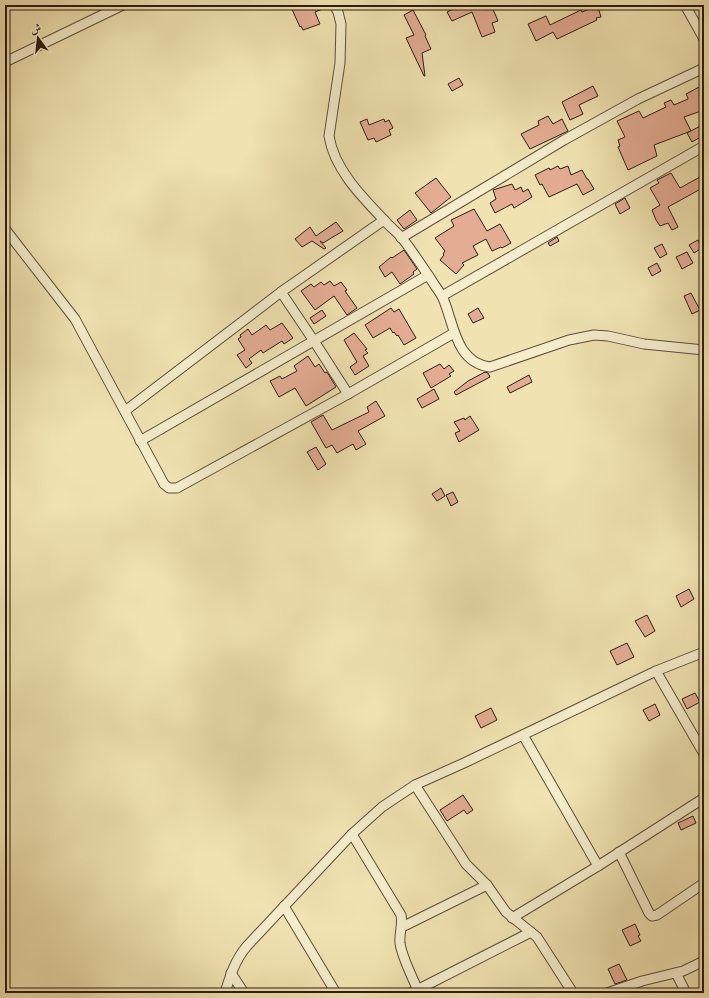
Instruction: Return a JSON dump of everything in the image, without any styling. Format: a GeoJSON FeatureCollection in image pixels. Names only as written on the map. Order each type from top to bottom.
{"type":"FeatureCollection","features":[{"type":"Feature","properties":{"kind":"street"},"geometry":{"type":"LineString","coordinates":[[5,62],[123,5]]}},
{"type":"Feature","properties":{"kind":"street"},"geometry":{"type":"LineString","coordinates":[[334,5],[338,12],[341,24],[340,62],[329,136],[331,147],[343,171],[401,238],[428,274],[442,296],[454,334],[462,349],[472,360],[482,366],[490,367],[569,340],[594,335],[608,336],[644,344],[704,350]]}},
{"type":"Feature","properties":{"kind":"street"},"geometry":{"type":"LineString","coordinates":[[686,5],[704,37]]}},
{"type":"Feature","properties":{"kind":"street"},"geometry":{"type":"LineString","coordinates":[[401,238],[564,140],[638,99],[704,68]]}},
{"type":"Feature","properties":{"kind":"street"},"geometry":{"type":"LineString","coordinates":[[442,296],[704,146]]}},
{"type":"Feature","properties":{"kind":"street"},"geometry":{"type":"LineString","coordinates":[[125,411],[281,292],[384,220]]}},
{"type":"Feature","properties":{"kind":"street"},"geometry":{"type":"LineString","coordinates":[[5,229],[75,319],[164,484],[169,488],[177,488],[454,334]]}},
{"type":"Feature","properties":{"kind":"street"},"geometry":{"type":"LineString","coordinates":[[140,440],[428,274]]}},
{"type":"Feature","properties":{"kind":"street"},"geometry":{"type":"LineString","coordinates":[[281,292],[314,340],[348,394]]}},
{"type":"Feature","properties":{"kind":"street"},"geometry":{"type":"LineString","coordinates":[[225,993],[231,973],[240,955],[352,834],[382,807],[415,785],[656,671],[704,652]]}},
{"type":"Feature","properties":{"kind":"street"},"geometry":{"type":"LineString","coordinates":[[656,671],[704,754]]}},
{"type":"Feature","properties":{"kind":"street"},"geometry":{"type":"LineString","coordinates":[[522,735],[598,866]]}},
{"type":"Feature","properties":{"kind":"street"},"geometry":{"type":"LineString","coordinates":[[415,785],[466,864],[487,885],[506,912],[531,932],[543,944],[573,993]]}},
{"type":"Feature","properties":{"kind":"street"},"geometry":{"type":"LineString","coordinates":[[512,918],[598,866],[704,798]]}},
{"type":"Feature","properties":{"kind":"street"},"geometry":{"type":"LineString","coordinates":[[352,834],[401,915],[401,948],[416,992],[531,932]]}},
{"type":"Feature","properties":{"kind":"street"},"geometry":{"type":"LineString","coordinates":[[619,852],[649,913],[652,916],[657,915],[704,883]]}},
{"type":"Feature","properties":{"kind":"street"},"geometry":{"type":"LineString","coordinates":[[402,928],[487,885]]}},
{"type":"Feature","properties":{"kind":"street"},"geometry":{"type":"LineString","coordinates":[[284,906],[336,993]]}},
{"type":"Feature","properties":{"kind":"street"},"geometry":{"type":"LineString","coordinates":[[610,992],[642,981],[690,969],[704,961]]}},
{"type":"Feature","properties":{"kind":"street"},"geometry":{"type":"LineString","coordinates":[[231,973],[244,993]]}},
{"type":"Feature","properties":{"kind":"street"},"geometry":{"type":"LineString","coordinates":[[676,973],[686,993]]}},
{"type":"Feature","properties":{"kind":"building"},"geometry":{"type":"Polygon","coordinates":[[[290,5],[328,5],[328,7],[315,12],[320,24],[303,30],[301,26],[300,27],[290,5]]]}},
{"type":"Feature","properties":{"kind":"building"},"geometry":{"type":"Polygon","coordinates":[[[461,5],[486,5],[484,6],[486,10],[492,7],[498,21],[492,23],[495,32],[482,37],[472,12],[452,21],[447,12],[461,5]]]}},
{"type":"Feature","properties":{"kind":"building"},"geometry":{"type":"Polygon","coordinates":[[[598,7],[601,17],[596,18],[597,20],[557,39],[553,32],[536,41],[528,24],[546,16],[550,25],[581,10],[582,12],[598,7]]]}},
{"type":"Feature","properties":{"kind":"building"},"geometry":{"type":"Polygon","coordinates":[[[413,10],[426,35],[425,36],[431,49],[422,53],[425,76],[406,38],[414,35],[404,15],[413,10]]]}},
{"type":"Feature","properties":{"kind":"building"},"geometry":{"type":"Polygon","coordinates":[[[459,78],[463,85],[452,91],[448,84],[459,78]]]}},
{"type":"Feature","properties":{"kind":"building"},"geometry":{"type":"Polygon","coordinates":[[[593,86],[598,96],[579,105],[583,114],[570,120],[562,102],[593,86]]]}},
{"type":"Feature","properties":{"kind":"building"},"geometry":{"type":"Polygon","coordinates":[[[701,86],[704,93],[704,110],[684,117],[691,131],[654,145],[657,156],[628,170],[618,147],[620,146],[618,140],[625,137],[617,121],[639,111],[643,118],[666,107],[664,103],[671,100],[674,105],[688,99],[686,94],[701,86]]]}},
{"type":"Feature","properties":{"kind":"building"},"geometry":{"type":"Polygon","coordinates":[[[548,116],[553,124],[562,119],[568,131],[530,149],[521,134],[539,125],[538,121],[548,116]]]}},
{"type":"Feature","properties":{"kind":"building"},"geometry":{"type":"Polygon","coordinates":[[[367,119],[369,125],[384,119],[385,122],[389,120],[393,128],[389,130],[391,135],[376,142],[374,138],[368,140],[360,122],[367,119]]]}},
{"type":"Feature","properties":{"kind":"building"},"geometry":{"type":"Polygon","coordinates":[[[704,124],[704,135],[692,142],[687,133],[704,124]]]}},
{"type":"Feature","properties":{"kind":"building"},"geometry":{"type":"Polygon","coordinates":[[[558,166],[560,169],[568,166],[571,175],[582,170],[594,189],[583,195],[577,184],[549,197],[535,175],[549,168],[550,170],[558,166]]]}},
{"type":"Feature","properties":{"kind":"building"},"geometry":{"type":"Polygon","coordinates":[[[671,173],[680,188],[700,177],[704,185],[704,187],[668,207],[678,227],[672,230],[668,223],[660,226],[656,220],[652,210],[660,205],[650,188],[659,183],[657,180],[671,173]]]}},
{"type":"Feature","properties":{"kind":"building"},"geometry":{"type":"Polygon","coordinates":[[[436,178],[451,197],[431,213],[415,193],[436,178]]]}},
{"type":"Feature","properties":{"kind":"building"},"geometry":{"type":"Polygon","coordinates":[[[512,184],[515,190],[521,187],[523,192],[528,189],[532,197],[514,208],[512,204],[495,213],[490,203],[496,199],[493,190],[512,184]]]}},
{"type":"Feature","properties":{"kind":"building"},"geometry":{"type":"Polygon","coordinates":[[[625,198],[630,208],[620,214],[615,204],[625,198]]]}},
{"type":"Feature","properties":{"kind":"building"},"geometry":{"type":"Polygon","coordinates":[[[474,209],[487,231],[500,224],[511,243],[492,251],[486,239],[473,246],[478,255],[462,263],[464,265],[456,274],[440,260],[445,251],[435,238],[454,226],[451,220],[474,209]]]}},
{"type":"Feature","properties":{"kind":"building"},"geometry":{"type":"Polygon","coordinates":[[[410,210],[417,220],[404,229],[397,220],[410,210]]]}},
{"type":"Feature","properties":{"kind":"building"},"geometry":{"type":"Polygon","coordinates":[[[336,222],[343,231],[323,243],[320,241],[326,248],[324,249],[312,241],[302,247],[295,239],[310,227],[316,236],[336,222]]]}},
{"type":"Feature","properties":{"kind":"building"},"geometry":{"type":"Polygon","coordinates":[[[557,237],[559,241],[550,246],[548,243],[557,237]]]}},
{"type":"Feature","properties":{"kind":"building"},"geometry":{"type":"Polygon","coordinates":[[[698,240],[702,248],[694,253],[689,245],[698,240]]]}},
{"type":"Feature","properties":{"kind":"building"},"geometry":{"type":"Polygon","coordinates":[[[662,244],[667,254],[660,258],[654,248],[662,244]]]}},
{"type":"Feature","properties":{"kind":"building"},"geometry":{"type":"Polygon","coordinates":[[[404,250],[417,269],[413,272],[414,274],[400,284],[392,272],[385,277],[379,267],[391,257],[392,258],[404,250]]]}},
{"type":"Feature","properties":{"kind":"building"},"geometry":{"type":"Polygon","coordinates":[[[687,252],[693,263],[682,269],[676,257],[687,252]]]}},
{"type":"Feature","properties":{"kind":"building"},"geometry":{"type":"Polygon","coordinates":[[[657,263],[661,271],[652,276],[648,268],[657,263]]]}},
{"type":"Feature","properties":{"kind":"building"},"geometry":{"type":"Polygon","coordinates":[[[330,281],[334,286],[341,282],[347,290],[345,291],[357,308],[347,315],[334,296],[315,310],[301,291],[311,284],[314,287],[321,282],[324,285],[330,281]]]}},
{"type":"Feature","properties":{"kind":"building"},"geometry":{"type":"Polygon","coordinates":[[[691,293],[700,310],[692,314],[684,296],[691,293]]]}},
{"type":"Feature","properties":{"kind":"building"},"geometry":{"type":"Polygon","coordinates":[[[391,308],[394,312],[399,309],[416,338],[404,345],[398,335],[397,336],[394,332],[393,333],[390,328],[373,338],[365,325],[391,308]]]}},
{"type":"Feature","properties":{"kind":"building"},"geometry":{"type":"Polygon","coordinates":[[[478,308],[484,318],[473,323],[468,314],[478,308]]]}},
{"type":"Feature","properties":{"kind":"building"},"geometry":{"type":"Polygon","coordinates":[[[322,310],[326,316],[314,324],[310,318],[322,310]]]}},
{"type":"Feature","properties":{"kind":"building"},"geometry":{"type":"Polygon","coordinates":[[[282,323],[293,338],[284,344],[282,341],[263,353],[261,350],[249,359],[252,363],[246,368],[237,355],[245,350],[238,339],[241,337],[240,335],[248,329],[252,335],[266,325],[270,330],[282,323]]]}},
{"type":"Feature","properties":{"kind":"building"},"geometry":{"type":"Polygon","coordinates":[[[354,333],[367,349],[365,350],[368,353],[363,356],[369,366],[355,375],[350,367],[357,362],[344,340],[354,333]]]}},
{"type":"Feature","properties":{"kind":"building"},"geometry":{"type":"Polygon","coordinates":[[[308,356],[315,367],[319,364],[325,373],[327,372],[336,387],[306,406],[295,388],[279,397],[270,381],[280,376],[282,379],[297,371],[294,366],[308,356]]]}},
{"type":"Feature","properties":{"kind":"building"},"geometry":{"type":"Polygon","coordinates":[[[440,364],[444,369],[449,365],[454,371],[449,374],[451,376],[431,388],[423,373],[440,364]]]}},
{"type":"Feature","properties":{"kind":"building"},"geometry":{"type":"Polygon","coordinates":[[[485,372],[488,373],[490,377],[456,395],[454,392],[468,381],[485,372]]]}},
{"type":"Feature","properties":{"kind":"building"},"geometry":{"type":"Polygon","coordinates":[[[529,375],[532,382],[510,393],[507,387],[529,375]]]}},
{"type":"Feature","properties":{"kind":"building"},"geometry":{"type":"Polygon","coordinates":[[[434,389],[439,399],[422,408],[417,399],[434,389]]]}},
{"type":"Feature","properties":{"kind":"building"},"geometry":{"type":"Polygon","coordinates":[[[376,401],[385,416],[358,431],[366,444],[356,450],[353,444],[337,453],[332,445],[326,448],[311,422],[323,415],[332,430],[369,412],[367,407],[376,401]]]}},
{"type":"Feature","properties":{"kind":"building"},"geometry":{"type":"Polygon","coordinates":[[[470,416],[479,430],[459,442],[455,433],[460,431],[454,422],[464,418],[465,420],[470,416]]]}},
{"type":"Feature","properties":{"kind":"building"},"geometry":{"type":"Polygon","coordinates":[[[316,447],[326,464],[318,470],[307,452],[316,447]]]}},
{"type":"Feature","properties":{"kind":"building"},"geometry":{"type":"Polygon","coordinates":[[[441,488],[445,496],[437,501],[432,494],[441,488]]]}},
{"type":"Feature","properties":{"kind":"building"},"geometry":{"type":"Polygon","coordinates":[[[453,492],[458,502],[451,506],[446,495],[453,492]]]}},
{"type":"Feature","properties":{"kind":"building"},"geometry":{"type":"Polygon","coordinates":[[[689,589],[694,599],[681,607],[676,596],[689,589]]]}},
{"type":"Feature","properties":{"kind":"building"},"geometry":{"type":"Polygon","coordinates":[[[647,615],[655,631],[645,637],[635,621],[647,615]]]}},
{"type":"Feature","properties":{"kind":"building"},"geometry":{"type":"Polygon","coordinates":[[[627,643],[634,657],[617,665],[610,651],[627,643]]]}},
{"type":"Feature","properties":{"kind":"building"},"geometry":{"type":"Polygon","coordinates":[[[695,693],[700,702],[687,709],[682,699],[695,693]]]}},
{"type":"Feature","properties":{"kind":"building"},"geometry":{"type":"Polygon","coordinates":[[[655,704],[660,715],[649,721],[643,710],[655,704]]]}},
{"type":"Feature","properties":{"kind":"building"},"geometry":{"type":"Polygon","coordinates":[[[491,708],[497,720],[481,728],[475,716],[491,708]]]}},
{"type":"Feature","properties":{"kind":"building"},"geometry":{"type":"Polygon","coordinates":[[[463,795],[473,810],[467,814],[464,810],[447,821],[440,810],[463,795]]]}},
{"type":"Feature","properties":{"kind":"building"},"geometry":{"type":"Polygon","coordinates":[[[693,816],[696,823],[681,830],[678,823],[693,816]]]}},
{"type":"Feature","properties":{"kind":"building"},"geometry":{"type":"Polygon","coordinates":[[[635,924],[641,941],[630,946],[622,930],[635,924]]]}},
{"type":"Feature","properties":{"kind":"building"},"geometry":{"type":"Polygon","coordinates":[[[619,964],[627,980],[615,984],[608,969],[619,964]]]}}]}
